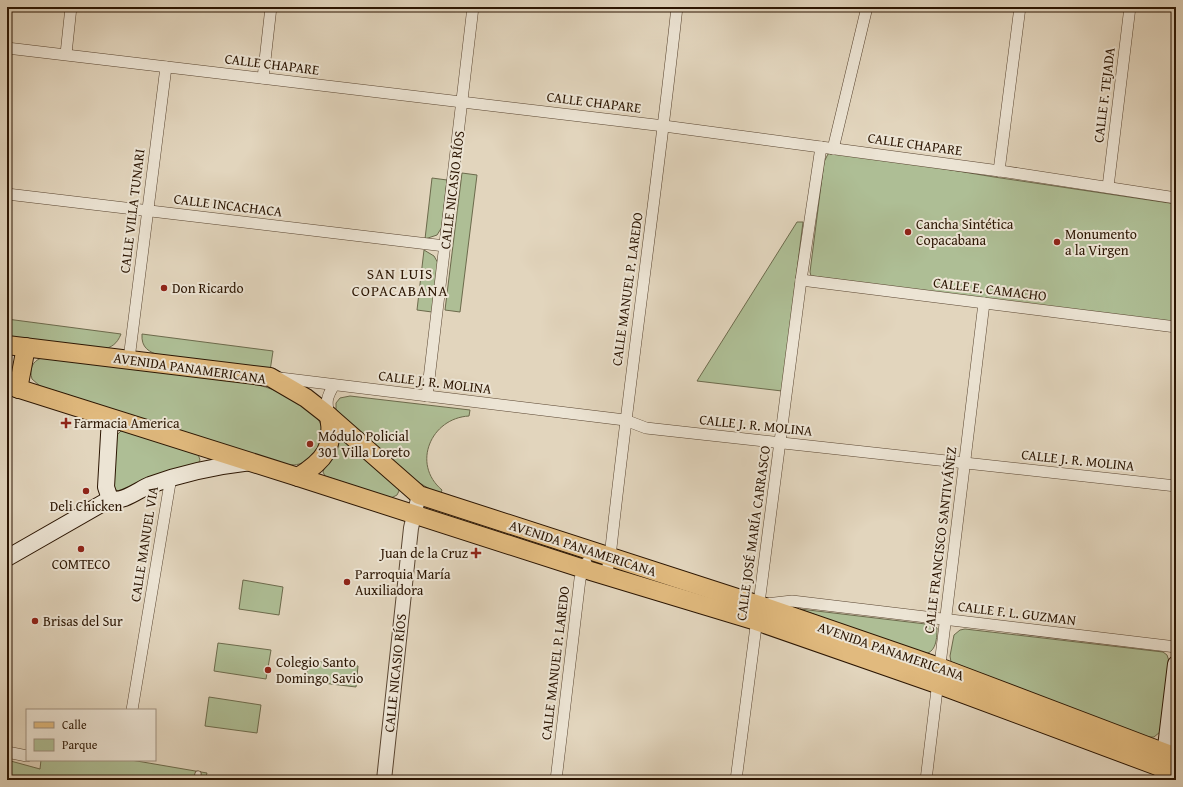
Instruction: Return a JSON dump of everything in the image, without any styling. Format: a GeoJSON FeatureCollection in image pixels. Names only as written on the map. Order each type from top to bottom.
{"type":"FeatureCollection","features":[{"type":"Feature","properties":{"kind":"main road","name":"AVENIDA PANAMERICANA"},"geometry":{"type":"LineString","coordinates":[[7,345],[270,377],[306,398],[329,416],[419,495],[590,550],[757,613],[938,676],[1171,769]]}},
{"type":"Feature","properties":{"kind":"main road"},"geometry":{"type":"LineString","coordinates":[[13,387],[26,347]]}},
{"type":"Feature","properties":{"kind":"main road","name":"AVENIDA PANAMERICANA"},"geometry":{"type":"LineString","coordinates":[[13,387],[298,476],[606,575],[757,613]]}},
{"type":"Feature","properties":{"kind":"main road"},"geometry":{"type":"LineString","coordinates":[[298,476],[311,469],[323,459],[330,442],[332,428],[329,416]]}},
{"type":"Feature","properties":{"kind":"main road"},"geometry":{"type":"LineString","coordinates":[[110,418],[106,487],[110,499]]}},
{"type":"Feature","properties":{"kind":"main road"},"geometry":{"type":"LineString","coordinates":[[7,558],[110,499],[120,500],[142,488],[171,477],[220,466],[252,462]]}},
{"type":"Feature","properties":{"kind":"main road"},"geometry":{"type":"LineString","coordinates":[[1171,769],[1176,664]]}},
{"type":"Feature","properties":{"kind":"street"},"geometry":{"type":"LineString","coordinates":[[66,54],[71,7]]}},
{"type":"Feature","properties":{"kind":"street"},"geometry":{"type":"LineString","coordinates":[[262,78],[271,7]]}},
{"type":"Feature","properties":{"kind":"street","name":"CALLE NICASIO RÍOS"},"geometry":{"type":"LineString","coordinates":[[426,396],[473,7]]}},
{"type":"Feature","properties":{"kind":"street","name":"CALLE MANUEL P. LAREDO"},"geometry":{"type":"LineString","coordinates":[[606,575],[610,557],[625,420],[664,126],[677,7]]}},
{"type":"Feature","properties":{"kind":"street"},"geometry":{"type":"LineString","coordinates":[[833,148],[867,7]]}},
{"type":"Feature","properties":{"kind":"street"},"geometry":{"type":"LineString","coordinates":[[999,171],[1020,7]]}},
{"type":"Feature","properties":{"kind":"street","name":"CALLE F. TEJADA"},"geometry":{"type":"LineString","coordinates":[[1108,187],[1130,7]]}},
{"type":"Feature","properties":{"kind":"street","name":"CALLE CHAPARE"},"geometry":{"type":"LineString","coordinates":[[7,48],[664,126],[999,171],[1176,198]]}},
{"type":"Feature","properties":{"kind":"street","name":"CALLE VILLA TUNARI"},"geometry":{"type":"LineString","coordinates":[[129,359],[166,67]]}},
{"type":"Feature","properties":{"kind":"street","name":"CALLE JOSÉ MARÍA CARRASCO"},"geometry":{"type":"LineString","coordinates":[[736,780],[801,280],[821,147]]}},
{"type":"Feature","properties":{"kind":"street","name":"CALLE INCACHACA"},"geometry":{"type":"LineString","coordinates":[[7,194],[445,246]]}},
{"type":"Feature","properties":{"kind":"street","name":"CALLE E. CAMACHO"},"geometry":{"type":"LineString","coordinates":[[801,280],[1176,327]]}},
{"type":"Feature","properties":{"kind":"street","name":"CALLE FRANCISCO SANTIVÁÑEZ"},"geometry":{"type":"LineString","coordinates":[[926,780],[984,303]]}},
{"type":"Feature","properties":{"kind":"street","name":"CALLE J. R. MOLINA"},"geometry":{"type":"LineString","coordinates":[[270,377],[625,420],[646,428],[1176,486]]}},
{"type":"Feature","properties":{"kind":"street"},"geometry":{"type":"LineString","coordinates":[[329,416],[326,402],[329,392],[334,385]]}},
{"type":"Feature","properties":{"kind":"street","name":"CALLE MANUEL VIA"},"geometry":{"type":"LineString","coordinates":[[132,709],[171,477]]}},
{"type":"Feature","properties":{"kind":"street","name":"CALLE NICASIO RÍOS"},"geometry":{"type":"LineString","coordinates":[[384,780],[411,528],[413,514],[419,495]]}},
{"type":"Feature","properties":{"kind":"street","name":"CALLE MANUEL P. LAREDO"},"geometry":{"type":"LineString","coordinates":[[556,780],[580,579],[590,550]]}},
{"type":"Feature","properties":{"kind":"street","name":"CALLE F. L. GUZMAN"},"geometry":{"type":"LineString","coordinates":[[757,613],[792,601],[1176,647]]}},
{"type":"Feature","properties":{"kind":"street"},"geometry":{"type":"LineString","coordinates":[[7,752],[26,756]]}},
{"type":"Feature","properties":{"kind":"green space"},"geometry":{"type":"Polygon","coordinates":[[[836,151],[994,177],[1176,204],[1176,324],[811,276],[810,272],[824,162],[828,154],[836,151]]]}},
{"type":"Feature","properties":{"kind":"green space"},"geometry":{"type":"Polygon","coordinates":[[[462,173],[477,175],[460,312],[445,310],[462,173]]]}},
{"type":"Feature","properties":{"kind":"green space"},"geometry":{"type":"Polygon","coordinates":[[[432,178],[447,180],[442,227],[437,235],[425,239],[432,178]]]}},
{"type":"Feature","properties":{"kind":"green space"},"geometry":{"type":"Polygon","coordinates":[[[797,222],[803,222],[782,391],[697,381],[797,222]]]}},
{"type":"Feature","properties":{"kind":"green space"},"geometry":{"type":"Polygon","coordinates":[[[424,250],[434,256],[438,263],[432,312],[417,310],[424,250]]]}},
{"type":"Feature","properties":{"kind":"green space"},"geometry":{"type":"Polygon","coordinates":[[[7,319],[121,334],[114,345],[102,350],[7,339],[7,319]]]}},
{"type":"Feature","properties":{"kind":"green space"},"geometry":{"type":"Polygon","coordinates":[[[142,334],[273,351],[270,371],[161,356],[153,353],[144,346],[142,334]]]}},
{"type":"Feature","properties":{"kind":"green space"},"geometry":{"type":"Polygon","coordinates":[[[41,358],[250,383],[265,387],[292,399],[316,417],[321,424],[321,444],[314,456],[302,463],[292,465],[281,463],[40,386],[32,379],[31,369],[33,364],[41,358]]]}},
{"type":"Feature","properties":{"kind":"green space"},"geometry":{"type":"Polygon","coordinates":[[[350,396],[470,410],[469,416],[456,419],[444,425],[436,433],[430,444],[427,456],[428,468],[433,479],[442,490],[440,495],[411,478],[336,410],[336,403],[340,398],[350,396]]]}},
{"type":"Feature","properties":{"kind":"green space"},"geometry":{"type":"Polygon","coordinates":[[[121,431],[198,454],[200,460],[198,464],[121,493],[113,488],[115,437],[121,431]]]}},
{"type":"Feature","properties":{"kind":"green space"},"geometry":{"type":"Polygon","coordinates":[[[342,439],[398,488],[399,491],[397,495],[391,498],[325,476],[323,472],[324,469],[328,464],[338,442],[342,439]]]}},
{"type":"Feature","properties":{"kind":"green space"},"geometry":{"type":"Polygon","coordinates":[[[243,580],[283,587],[279,615],[239,609],[243,580]]]}},
{"type":"Feature","properties":{"kind":"green space"},"geometry":{"type":"Polygon","coordinates":[[[800,609],[934,625],[937,628],[936,642],[932,650],[925,654],[919,654],[800,609]]]}},
{"type":"Feature","properties":{"kind":"green space"},"geometry":{"type":"Polygon","coordinates":[[[965,629],[1163,652],[1167,655],[1169,661],[1160,732],[1154,737],[1147,737],[951,662],[950,656],[954,635],[960,630],[965,629]]]}},
{"type":"Feature","properties":{"kind":"green space"},"geometry":{"type":"Polygon","coordinates":[[[218,643],[271,650],[266,679],[214,671],[218,643]]]}},
{"type":"Feature","properties":{"kind":"green space"},"geometry":{"type":"Polygon","coordinates":[[[308,660],[358,666],[356,687],[306,681],[308,660]]]}},
{"type":"Feature","properties":{"kind":"green space"},"geometry":{"type":"Polygon","coordinates":[[[209,697],[261,705],[257,733],[205,726],[209,697]]]}},
{"type":"Feature","properties":{"kind":"green space"},"geometry":{"type":"Polygon","coordinates":[[[7,760],[40,769],[41,761],[137,761],[207,773],[205,780],[7,780],[7,760]]]}},
{"type":"Feature","properties":{"kind":"place","name":"Cancha Sintética Copacabana"},"geometry":{"type":"Point","coordinates":[908,232]}},
{"type":"Feature","properties":{"kind":"place","name":"Monumento a la Virgen"},"geometry":{"type":"Point","coordinates":[1057,242]}},
{"type":"Feature","properties":{"kind":"place","name":"Don Ricardo"},"geometry":{"type":"Point","coordinates":[164,288]}},
{"type":"Feature","properties":{"kind":"place","name":"Farmacia America"},"geometry":{"type":"Point","coordinates":[66,423]}},
{"type":"Feature","properties":{"kind":"place","name":"Módulo Policial 301 Villa Loreto"},"geometry":{"type":"Point","coordinates":[310,444]}},
{"type":"Feature","properties":{"kind":"place","name":"Deli Chicken"},"geometry":{"type":"Point","coordinates":[86,491]}},
{"type":"Feature","properties":{"kind":"place","name":"COMTECO"},"geometry":{"type":"Point","coordinates":[81,549]}},
{"type":"Feature","properties":{"kind":"place","name":"Juan de la Cruz"},"geometry":{"type":"Point","coordinates":[476,553]}},
{"type":"Feature","properties":{"kind":"place","name":"Parroquia María Auxiliadora"},"geometry":{"type":"Point","coordinates":[347,582]}},
{"type":"Feature","properties":{"kind":"place","name":"Brisas del Sur"},"geometry":{"type":"Point","coordinates":[35,621]}},
{"type":"Feature","properties":{"kind":"place","name":"Colegio Santo Domingo Savio"},"geometry":{"type":"Point","coordinates":[268,670]}},
{"type":"Feature","properties":{"kind":"district","name":"SAN LUIS COPACABANA"},"geometry":{"type":"Point","coordinates":[400,282]}}]}
